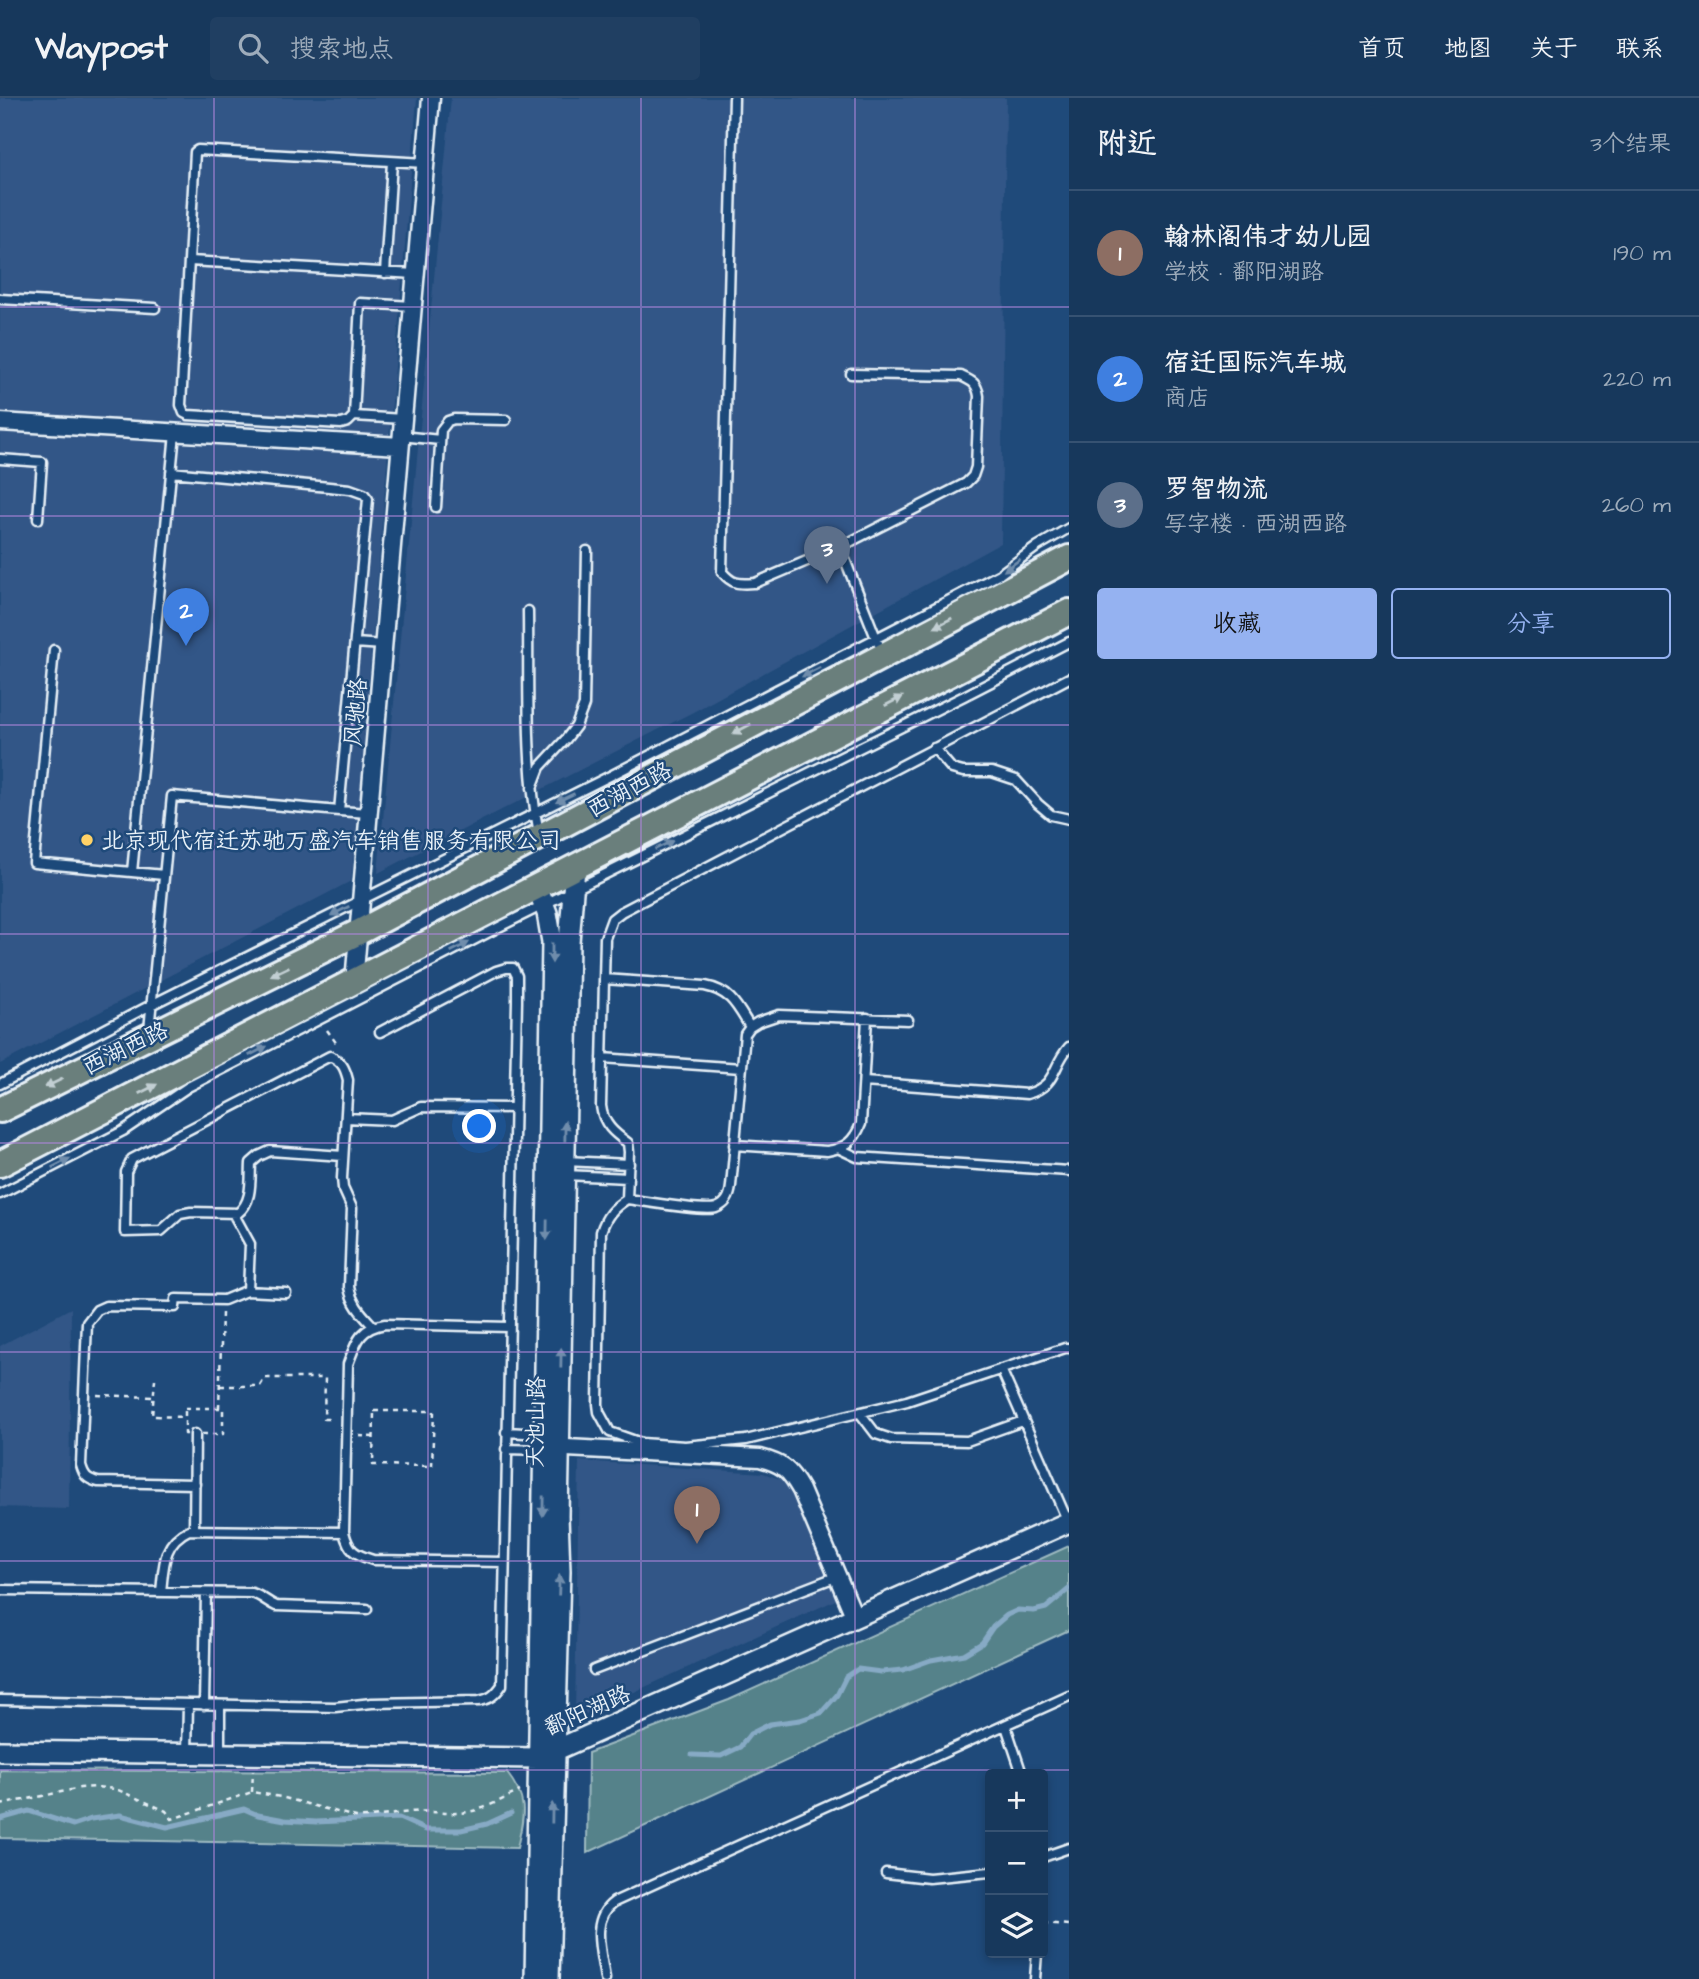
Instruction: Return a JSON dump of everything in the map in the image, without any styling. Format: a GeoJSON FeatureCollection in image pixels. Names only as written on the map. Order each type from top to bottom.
{"type":"FeatureCollection","features":[{"type":"Feature","properties":{"kind":"main road","name":"西湖西路"},"geometry":{"type":"LineString","coordinates":[[0,1110],[359,932],[537,825],[880,646],[1069,558]]}},
{"type":"Feature","properties":{"kind":"main road","name":"西湖西路"},"geometry":{"type":"LineString","coordinates":[[0,1164],[354,982],[574,879],[748,776],[1069,612]]}},
{"type":"Feature","properties":{"kind":"street","name":"风驰路"},"geometry":{"type":"LineString","coordinates":[[354,982],[430,98]]}},
{"type":"Feature","properties":{"kind":"street"},"geometry":{"type":"LineString","coordinates":[[0,422],[174,433],[402,434]]}},
{"type":"Feature","properties":{"kind":"street","name":"天池山路"},"geometry":{"type":"LineString","coordinates":[[549,1979],[546,1748],[548,1444],[557,1168],[574,879]]}},
{"type":"Feature","properties":{"kind":"street","name":"天池山路"},"geometry":{"type":"LineString","coordinates":[[540,896],[552,942],[557,1168]]}},
{"type":"Feature","properties":{"kind":"street"},"geometry":{"type":"LineString","coordinates":[[548,1444],[760,1458],[785,1467],[801,1490],[853,1612]]}},
{"type":"Feature","properties":{"kind":"street","name":"鄱阳湖路"},"geometry":{"type":"LineString","coordinates":[[0,1751],[546,1748],[1067,1516]]}},
{"type":"Feature","properties":{"kind":"street","name":"鄱阳湖路"},"geometry":{"type":"LineString","coordinates":[[0,1739],[187,1748]]}},
{"type":"Feature","properties":{"kind":"street","name":"天池山路"},"geometry":{"type":"LineString","coordinates":[[535,1979],[538,1783],[546,1748]]}},
{"type":"Feature","properties":{"kind":"lane"},"geometry":{"type":"LineString","coordinates":[[734,98],[722,572],[730,581],[741,584],[755,583],[840,547],[974,476],[978,455],[979,396],[978,386],[972,380],[961,376],[851,374]]}},
{"type":"Feature","properties":{"kind":"lane"},"geometry":{"type":"LineString","coordinates":[[413,306],[360,303],[354,416],[348,422],[341,424],[184,413],[181,405],[195,157],[198,150],[425,163]]}},
{"type":"Feature","properties":{"kind":"lane"},"geometry":{"type":"LineString","coordinates":[[385,273],[392,162]]}},
{"type":"Feature","properties":{"kind":"lane"},"geometry":{"type":"LineString","coordinates":[[190,261],[415,274]]}},
{"type":"Feature","properties":{"kind":"lane"},"geometry":{"type":"LineString","coordinates":[[0,299],[155,308]]}},
{"type":"Feature","properties":{"kind":"lane"},"geometry":{"type":"LineString","coordinates":[[354,416],[402,434],[440,440]]}},
{"type":"Feature","properties":{"kind":"lane"},"geometry":{"type":"LineString","coordinates":[[436,507],[440,440],[447,421],[506,420]]}},
{"type":"Feature","properties":{"kind":"lane"},"geometry":{"type":"LineString","coordinates":[[132,872],[174,433]]}},
{"type":"Feature","properties":{"kind":"lane"},"geometry":{"type":"LineString","coordinates":[[0,459],[42,462],[38,519]]}},
{"type":"Feature","properties":{"kind":"lane"},"geometry":{"type":"LineString","coordinates":[[171,472],[350,489],[364,494],[368,499],[339,811]]}},
{"type":"Feature","properties":{"kind":"lane"},"geometry":{"type":"LineString","coordinates":[[840,547],[880,646],[1000,574],[1038,546],[1069,528]]}},
{"type":"Feature","properties":{"kind":"lane"},"geometry":{"type":"LineString","coordinates":[[532,788],[540,767],[576,726],[584,705],[587,551]]}},
{"type":"Feature","properties":{"kind":"lane"},"geometry":{"type":"LineString","coordinates":[[0,1084],[362,900],[537,825],[530,759],[528,611]]}},
{"type":"Feature","properties":{"kind":"lane"},"geometry":{"type":"LineString","coordinates":[[574,879],[951,702],[1069,642]]}},
{"type":"Feature","properties":{"kind":"lane"},"geometry":{"type":"LineString","coordinates":[[355,643],[383,645]]}},
{"type":"Feature","properties":{"kind":"lane"},"geometry":{"type":"LineString","coordinates":[[54,650],[34,863],[164,875]]}},
{"type":"Feature","properties":{"kind":"lane"},"geometry":{"type":"LineString","coordinates":[[627,1199],[628,1143],[612,1130],[601,1114],[605,938],[612,919],[1069,678]]}},
{"type":"Feature","properties":{"kind":"lane"},"geometry":{"type":"LineString","coordinates":[[934,748],[952,769],[963,772],[992,772],[1016,780],[1051,815],[1069,819]]}},
{"type":"Feature","properties":{"kind":"lane"},"geometry":{"type":"LineString","coordinates":[[148,1037],[172,796],[369,813]]}},
{"type":"Feature","properties":{"kind":"lane"},"geometry":{"type":"LineString","coordinates":[[0,1194],[123,1130],[188,1087],[320,1019],[540,896]]}},
{"type":"Feature","properties":{"kind":"lane"},"geometry":{"type":"LineString","coordinates":[[0,1700],[335,1707],[488,1699],[502,1685],[517,989],[513,968],[496,971],[380,1032]]}},
{"type":"Feature","properties":{"kind":"lane"},"geometry":{"type":"LineString","coordinates":[[604,979],[719,988],[729,996],[750,1027]]}},
{"type":"Feature","properties":{"kind":"lane"},"geometry":{"type":"LineString","coordinates":[[908,1020],[779,1015],[758,1022],[744,1034],[730,1195],[713,1209],[627,1199],[606,1217],[601,1232],[599,1412],[610,1432],[641,1443],[685,1446],[746,1440],[907,1401],[1069,1348]]}},
{"type":"Feature","properties":{"kind":"lane"},"geometry":{"type":"LineString","coordinates":[[734,1145],[827,1151],[849,1144],[861,1124],[867,1018]]}},
{"type":"Feature","properties":{"kind":"lane"},"geometry":{"type":"LineString","coordinates":[[864,1082],[1027,1094],[1050,1082],[1069,1047]]}},
{"type":"Feature","properties":{"kind":"lane"},"geometry":{"type":"LineString","coordinates":[[344,1156],[270,1151],[251,1163],[250,1190],[244,1208],[238,1213],[191,1212],[180,1214],[162,1231],[125,1231],[126,1172],[132,1159],[330,1056],[338,1059],[345,1068],[348,1080],[343,1188],[352,1208],[349,1287],[357,1309],[373,1326]]}},
{"type":"Feature","properties":{"kind":"lane"},"geometry":{"type":"LineString","coordinates":[[602,1058],[741,1068]]}},
{"type":"Feature","properties":{"kind":"lane"},"geometry":{"type":"LineString","coordinates":[[346,1118],[391,1119],[421,1107],[514,1108]]}},
{"type":"Feature","properties":{"kind":"lane"},"geometry":{"type":"LineString","coordinates":[[840,1149],[857,1157],[1069,1171]]}},
{"type":"Feature","properties":{"kind":"lane"},"geometry":{"type":"LineString","coordinates":[[557,1168],[629,1164]]}},
{"type":"Feature","properties":{"kind":"lane"},"geometry":{"type":"LineString","coordinates":[[557,1168],[628,1178]]}},
{"type":"Feature","properties":{"kind":"lane"},"geometry":{"type":"LineString","coordinates":[[233,1213],[250,1244],[248,1291]]}},
{"type":"Feature","properties":{"kind":"lane"},"geometry":{"type":"LineString","coordinates":[[195,1484],[98,1482],[83,1474],[81,1465],[87,1323],[97,1310],[106,1306],[175,1307],[176,1299],[222,1300],[248,1291],[286,1293]]}},
{"type":"Feature","properties":{"kind":"lane"},"geometry":{"type":"LineString","coordinates":[[504,1562],[373,1560],[355,1553],[348,1546],[344,1532],[348,1364],[363,1333],[373,1326],[385,1324],[509,1327]]}},
{"type":"Feature","properties":{"kind":"lane"},"geometry":{"type":"LineString","coordinates":[[1001,1369],[1067,1516]]}},
{"type":"Feature","properties":{"kind":"lane"},"geometry":{"type":"LineString","coordinates":[[860,1413],[876,1434],[891,1439],[967,1441],[1023,1421]]}},
{"type":"Feature","properties":{"kind":"lane"},"geometry":{"type":"LineString","coordinates":[[506,1432],[548,1444]]}},
{"type":"Feature","properties":{"kind":"lane"},"geometry":{"type":"LineString","coordinates":[[194,1529],[195,1434]]}},
{"type":"Feature","properties":{"kind":"lane"},"geometry":{"type":"LineString","coordinates":[[506,1449],[548,1444]]}},
{"type":"Feature","properties":{"kind":"lane"},"geometry":{"type":"LineString","coordinates":[[161,1592],[168,1549],[179,1535],[194,1529],[344,1532]]}},
{"type":"Feature","properties":{"kind":"lane"},"geometry":{"type":"LineString","coordinates":[[594,1670],[838,1576]]}},
{"type":"Feature","properties":{"kind":"lane"},"geometry":{"type":"LineString","coordinates":[[0,1590],[253,1594],[262,1596],[276,1606],[367,1609]]}},
{"type":"Feature","properties":{"kind":"lane"},"geometry":{"type":"LineString","coordinates":[[204,1705],[206,1593]]}},
{"type":"Feature","properties":{"kind":"lane"},"geometry":{"type":"LineString","coordinates":[[606,1979],[598,1933],[607,1907],[614,1902],[1069,1696]]}},
{"type":"Feature","properties":{"kind":"lane"},"geometry":{"type":"LineString","coordinates":[[187,1748],[188,1704]]}},
{"type":"Feature","properties":{"kind":"lane"},"geometry":{"type":"LineString","coordinates":[[220,1705],[220,1748]]}},
{"type":"Feature","properties":{"kind":"lane"},"geometry":{"type":"LineString","coordinates":[[1006,1726],[1020,1769]]}},
{"type":"Feature","properties":{"kind":"lane"},"geometry":{"type":"LineString","coordinates":[[1048,1855],[1069,1849]]}},
{"type":"Feature","properties":{"kind":"lane"},"geometry":{"type":"LineString","coordinates":[[886,1873],[929,1878],[985,1872]]}},
{"type":"Feature","properties":{"kind":"lane"},"geometry":{"type":"LineString","coordinates":[[1035,1979],[1037,1958]]}},
{"type":"Feature","properties":{"kind":"path"},"geometry":{"type":"LineString","coordinates":[[320,1019],[336,1043],[344,1049],[347,1056],[345,1068]]}},
{"type":"Feature","properties":{"kind":"path"},"geometry":{"type":"LineString","coordinates":[[219,1408],[222,1300]]}},
{"type":"Feature","properties":{"kind":"path"},"geometry":{"type":"LineString","coordinates":[[220,1386],[260,1386],[265,1378],[325,1378],[324,1419],[347,1419]]}},
{"type":"Feature","properties":{"kind":"path"},"geometry":{"type":"LineString","coordinates":[[155,1379],[152,1416],[184,1417]]}},
{"type":"Feature","properties":{"kind":"path"},"geometry":{"type":"LineString","coordinates":[[83,1395],[153,1397]]}},
{"type":"Feature","properties":{"kind":"path"},"geometry":{"type":"LineString","coordinates":[[185,1408],[219,1408],[223,1408],[223,1434],[185,1434],[185,1408]]}},
{"type":"Feature","properties":{"kind":"path"},"geometry":{"type":"LineString","coordinates":[[374,1410],[434,1411],[432,1466],[373,1465],[373,1437],[374,1410]]}},
{"type":"Feature","properties":{"kind":"path"},"geometry":{"type":"LineString","coordinates":[[0,1805],[96,1787],[116,1789],[166,1811],[172,1819],[252,1792],[356,1817],[410,1812],[451,1814],[490,1806],[538,1783]]}},
{"type":"Feature","properties":{"kind":"path"},"geometry":{"type":"LineString","coordinates":[[1048,1923],[1069,1925]]}},
{"type":"Feature","properties":{"kind":"shaded area"},"geometry":{"type":"Polygon","coordinates":[[[0,98],[417,98],[351,881],[0,1064],[0,98]]]}},
{"type":"Feature","properties":{"kind":"shaded area"},"geometry":{"type":"Polygon","coordinates":[[[451,98],[1006,98],[1001,543],[693,712],[378,873],[451,98]]]}},
{"type":"Feature","properties":{"kind":"shaded area"},"geometry":{"type":"Polygon","coordinates":[[[71,1308],[69,1509],[0,1507],[0,1346],[71,1308]]]}},
{"type":"Feature","properties":{"kind":"shaded area"},"geometry":{"type":"Polygon","coordinates":[[[579,1461],[763,1473],[785,1481],[793,1489],[838,1599],[575,1719],[579,1461]]]}},
{"type":"Feature","properties":{"kind":"green space"},"geometry":{"type":"Polygon","coordinates":[[[1069,1546],[1069,1630],[587,1853],[588,1753],[729,1700],[1069,1546]]]}},
{"type":"Feature","properties":{"kind":"green space"},"geometry":{"type":"Polygon","coordinates":[[[0,1770],[507,1773],[522,1800],[523,1817],[517,1848],[0,1838],[0,1770]]]}},
{"type":"Feature","properties":{"kind":"waterway"},"geometry":{"type":"LineString","coordinates":[[692,1755],[721,1756],[740,1747],[750,1734],[770,1724],[800,1720],[821,1713],[837,1695],[846,1677],[858,1669],[881,1672],[903,1670],[931,1660],[964,1654],[982,1643],[993,1627],[1007,1615],[1018,1610],[1034,1611],[1046,1608],[1069,1589]]}},
{"type":"Feature","properties":{"kind":"waterway"},"geometry":{"type":"LineString","coordinates":[[0,1819],[29,1811],[73,1825],[91,1819],[120,1815],[167,1827],[244,1809],[258,1815],[285,1820],[316,1822],[399,1818],[426,1830],[461,1830],[487,1824],[511,1813]]}},
{"type":"Feature","properties":{"kind":"place","name":"罗智物流"},"geometry":{"type":"Point","coordinates":[827,584]}},
{"type":"Feature","properties":{"kind":"place","name":"宿迁国际汽车城"},"geometry":{"type":"Point","coordinates":[186,646]}},
{"type":"Feature","properties":{"kind":"place","name":"北京现代宿迁苏驰万盛汽车销售服务有限公司"},"geometry":{"type":"Point","coordinates":[87,840]}},
{"type":"Feature","properties":{"kind":"place","name":"翰林阁伟才幼儿园"},"geometry":{"type":"Point","coordinates":[697,1544]}}]}
